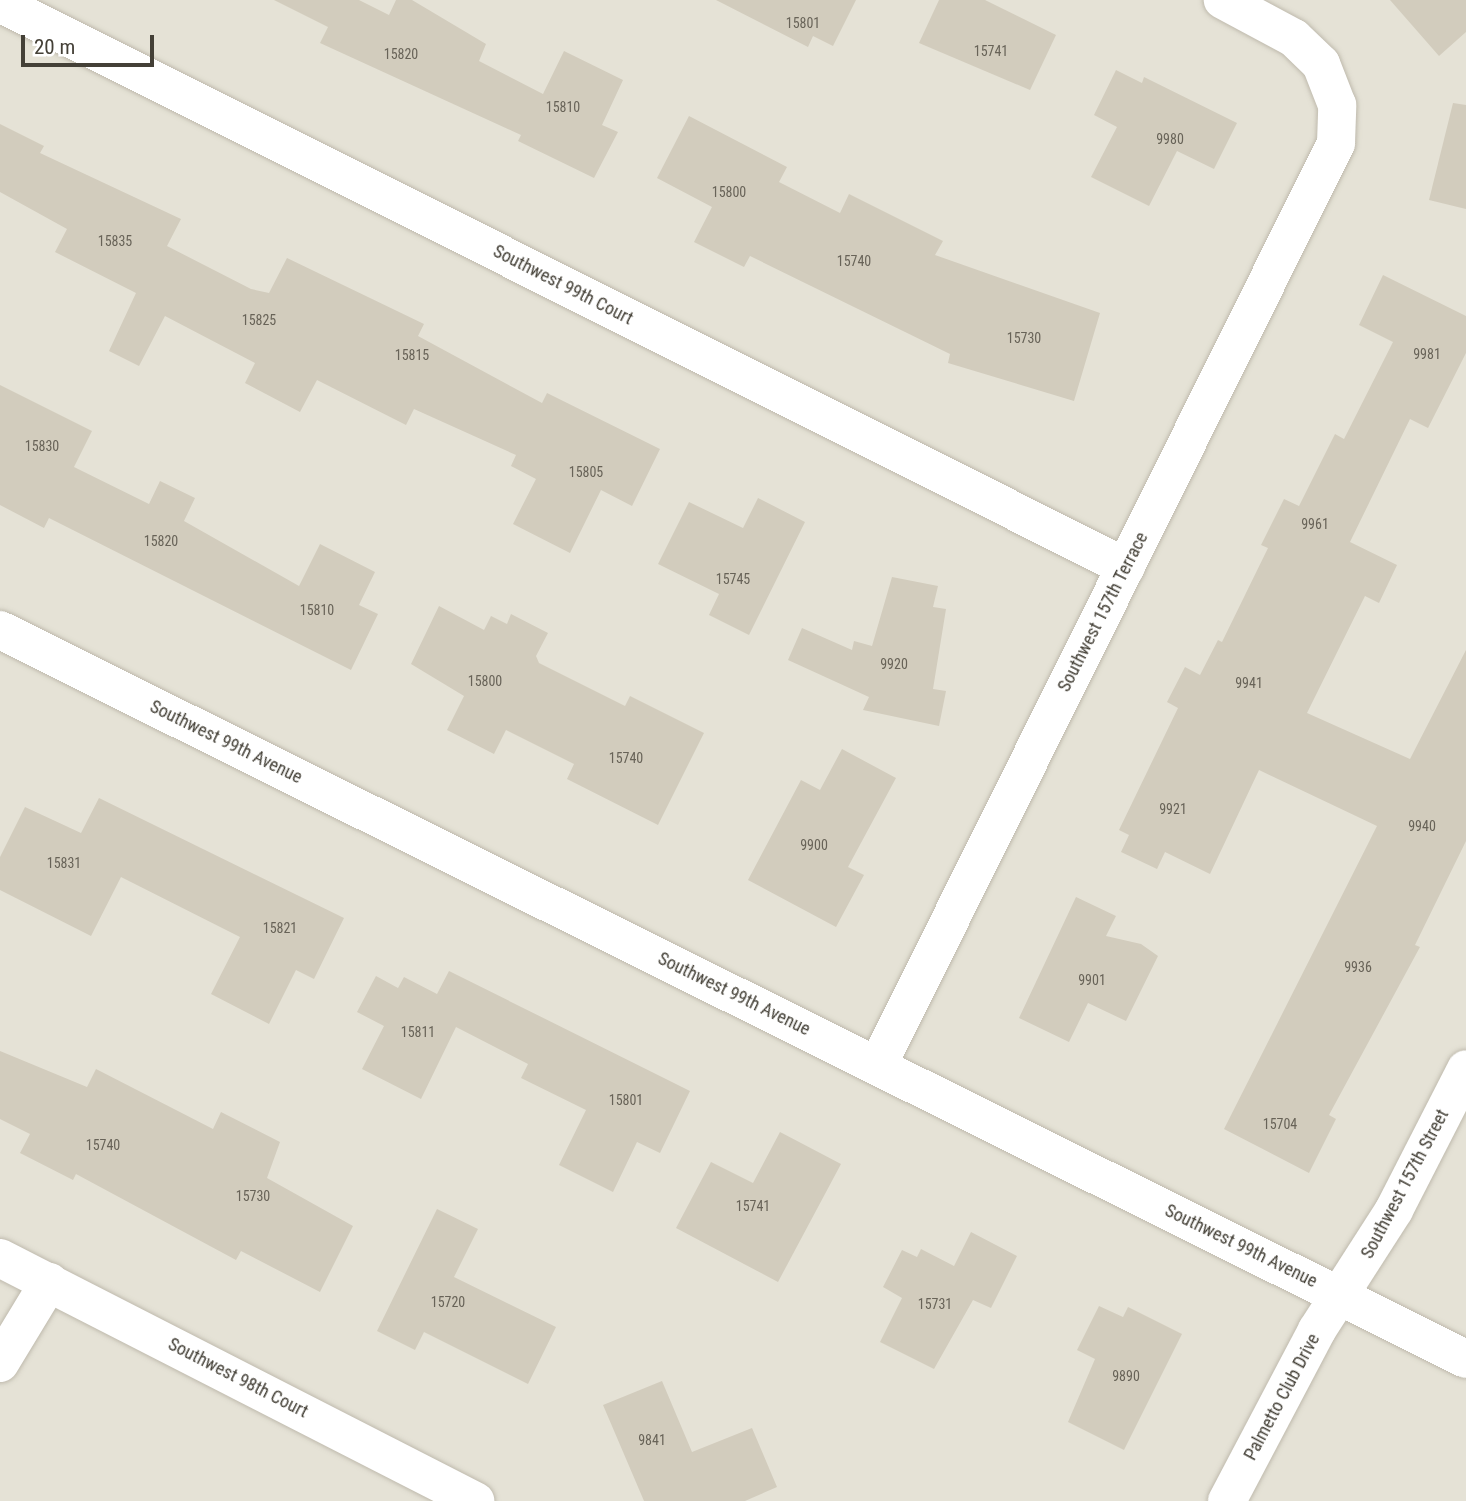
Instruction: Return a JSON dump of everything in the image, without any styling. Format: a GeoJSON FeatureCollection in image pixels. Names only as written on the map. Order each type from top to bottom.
{"type":"FeatureCollection","features":[{"type":"Feature","properties":{"kind":"street","name":"Southwest 157th Terrace"},"geometry":{"type":"LineString","coordinates":[[878,1065],[1329,160],[1338,114],[1321,64],[1294,38],[1223,0]]}},
{"type":"Feature","properties":{"kind":"street","name":"Southwest 99th Court"},"geometry":{"type":"LineString","coordinates":[[0,3],[1126,567]]}},
{"type":"Feature","properties":{"kind":"street","name":"Southwest 99th Avenue"},"geometry":{"type":"LineString","coordinates":[[0,630],[1466,1359]]}},
{"type":"Feature","properties":{"kind":"street","name":"Southwest 157th Street"},"geometry":{"type":"LineString","coordinates":[[1341,1296],[1394,1210],[1466,1069]]}},
{"type":"Feature","properties":{"kind":"street","name":"Southwest 98th Court"},"geometry":{"type":"LineString","coordinates":[[0,1258],[475,1501]]}},
{"type":"Feature","properties":{"kind":"street"},"geometry":{"type":"LineString","coordinates":[[0,1363],[48,1282]]}},
{"type":"Feature","properties":{"kind":"street","name":"Palmetto Club Drive"},"geometry":{"type":"LineString","coordinates":[[1227,1501],[1341,1296]]}},
{"type":"Feature","properties":{"kind":"shaded area"},"geometry":{"type":"Polygon","coordinates":[[[0,0],[1466,0],[1466,1501],[0,1501],[0,0]]]}},
{"type":"Feature","properties":{"kind":"building"},"geometry":{"type":"Polygon","coordinates":[[[274,0],[359,0],[389,15],[396,0],[412,0],[486,44],[479,61],[543,94],[564,51],[623,80],[602,125],[618,132],[594,178],[518,141],[521,135],[320,43],[328,27],[274,0]]]}},
{"type":"Feature","properties":{"kind":"building"},"geometry":{"type":"Polygon","coordinates":[[[716,0],[856,0],[833,46],[813,36],[808,47],[716,0]]]}},
{"type":"Feature","properties":{"kind":"building"},"geometry":{"type":"Polygon","coordinates":[[[939,0],[985,0],[1056,35],[1030,90],[919,43],[939,0]]]}},
{"type":"Feature","properties":{"kind":"building"},"geometry":{"type":"Polygon","coordinates":[[[1390,0],[1466,0],[1466,32],[1439,56],[1390,0]]]}},
{"type":"Feature","properties":{"kind":"building"},"geometry":{"type":"Polygon","coordinates":[[[1116,70],[1142,83],[1144,77],[1237,123],[1214,169],[1177,151],[1149,206],[1091,177],[1117,127],[1094,115],[1116,70]]]}},
{"type":"Feature","properties":{"kind":"building"},"geometry":{"type":"Polygon","coordinates":[[[1453,103],[1466,105],[1466,209],[1429,200],[1453,103]]]}},
{"type":"Feature","properties":{"kind":"building"},"geometry":{"type":"Polygon","coordinates":[[[689,116],[787,167],[779,182],[840,213],[849,194],[943,241],[935,255],[1100,313],[1074,401],[948,363],[950,354],[750,256],[744,267],[694,242],[712,207],[657,178],[689,116]]]}},
{"type":"Feature","properties":{"kind":"building"},"geometry":{"type":"Polygon","coordinates":[[[0,124],[44,146],[40,153],[181,219],[167,246],[251,289],[269,293],[287,258],[424,324],[418,336],[542,403],[547,393],[660,449],[632,506],[601,490],[570,553],[513,524],[536,479],[511,466],[516,455],[414,409],[406,425],[317,380],[300,412],[245,383],[255,363],[165,316],[139,366],[109,351],[136,293],[55,252],[67,229],[0,192],[0,124]]]}},
{"type":"Feature","properties":{"kind":"building"},"geometry":{"type":"Polygon","coordinates":[[[1383,275],[1466,316],[1466,353],[1428,428],[1410,419],[1350,542],[1397,565],[1379,603],[1365,596],[1307,713],[1410,759],[1466,650],[1466,841],[1415,945],[1420,947],[1329,1115],[1336,1119],[1309,1173],[1224,1129],[1377,826],[1259,770],[1210,874],[1165,852],[1157,869],[1121,852],[1129,835],[1119,830],[1178,708],[1167,702],[1185,667],[1200,675],[1218,640],[1222,642],[1268,548],[1261,545],[1284,499],[1299,506],[1335,434],[1344,439],[1393,342],[1359,325],[1383,275]]]}},
{"type":"Feature","properties":{"kind":"building"},"geometry":{"type":"Polygon","coordinates":[[[0,385],[92,431],[74,467],[149,504],[160,481],[195,498],[184,521],[299,586],[320,544],[375,572],[359,605],[378,614],[351,670],[49,518],[44,528],[0,505],[0,385]]]}},
{"type":"Feature","properties":{"kind":"building"},"geometry":{"type":"Polygon","coordinates":[[[758,498],[805,522],[749,635],[709,615],[719,594],[658,564],[689,502],[743,528],[758,498]]]}},
{"type":"Feature","properties":{"kind":"building"},"geometry":{"type":"Polygon","coordinates":[[[892,577],[938,586],[933,607],[946,609],[933,689],[946,691],[939,726],[863,710],[869,697],[788,660],[802,628],[852,650],[854,641],[872,646],[892,577]]]}},
{"type":"Feature","properties":{"kind":"building"},"geometry":{"type":"Polygon","coordinates":[[[439,606],[484,630],[491,616],[507,624],[511,614],[548,633],[536,656],[539,663],[625,706],[630,696],[704,733],[658,825],[567,779],[574,764],[506,730],[494,754],[447,730],[464,696],[411,664],[439,606]]]}},
{"type":"Feature","properties":{"kind":"building"},"geometry":{"type":"Polygon","coordinates":[[[842,749],[896,778],[848,867],[864,875],[836,927],[748,880],[801,780],[820,790],[842,749]]]}},
{"type":"Feature","properties":{"kind":"building"},"geometry":{"type":"Polygon","coordinates":[[[99,798],[344,918],[314,979],[296,970],[269,1024],[211,994],[240,937],[121,877],[91,936],[0,890],[0,857],[25,807],[81,833],[99,798]]]}},
{"type":"Feature","properties":{"kind":"building"},"geometry":{"type":"Polygon","coordinates":[[[1076,897],[1116,916],[1106,936],[1141,944],[1158,956],[1126,1021],[1088,1003],[1069,1042],[1019,1018],[1076,897]]]}},
{"type":"Feature","properties":{"kind":"building"},"geometry":{"type":"Polygon","coordinates":[[[449,971],[690,1091],[660,1153],[637,1142],[613,1192],[559,1165],[586,1110],[521,1078],[528,1064],[456,1027],[421,1099],[362,1069],[384,1026],[357,1012],[376,976],[398,988],[404,977],[437,994],[449,971]]]}},
{"type":"Feature","properties":{"kind":"building"},"geometry":{"type":"Polygon","coordinates":[[[0,1051],[87,1087],[96,1069],[213,1129],[221,1112],[280,1142],[267,1178],[353,1226],[320,1292],[241,1251],[236,1260],[76,1174],[73,1180],[20,1153],[30,1134],[0,1119],[0,1051]]]}},
{"type":"Feature","properties":{"kind":"building"},"geometry":{"type":"Polygon","coordinates":[[[780,1132],[841,1164],[778,1282],[676,1228],[711,1162],[753,1183],[780,1132]]]}},
{"type":"Feature","properties":{"kind":"building"},"geometry":{"type":"Polygon","coordinates":[[[437,1209],[478,1229],[454,1277],[556,1327],[528,1384],[424,1332],[415,1350],[377,1331],[437,1209]]]}},
{"type":"Feature","properties":{"kind":"building"},"geometry":{"type":"Polygon","coordinates":[[[971,1232],[1017,1256],[991,1308],[973,1300],[934,1369],[880,1342],[902,1298],[883,1287],[902,1250],[917,1257],[921,1249],[954,1266],[971,1232]]]}},
{"type":"Feature","properties":{"kind":"building"},"geometry":{"type":"Polygon","coordinates":[[[1099,1306],[1123,1317],[1128,1307],[1182,1334],[1124,1450],[1068,1422],[1095,1359],[1077,1350],[1099,1306]]]}},
{"type":"Feature","properties":{"kind":"building"},"geometry":{"type":"Polygon","coordinates":[[[662,1381],[692,1452],[752,1428],[777,1487],[745,1501],[644,1501],[603,1405],[662,1381]]]}}]}
